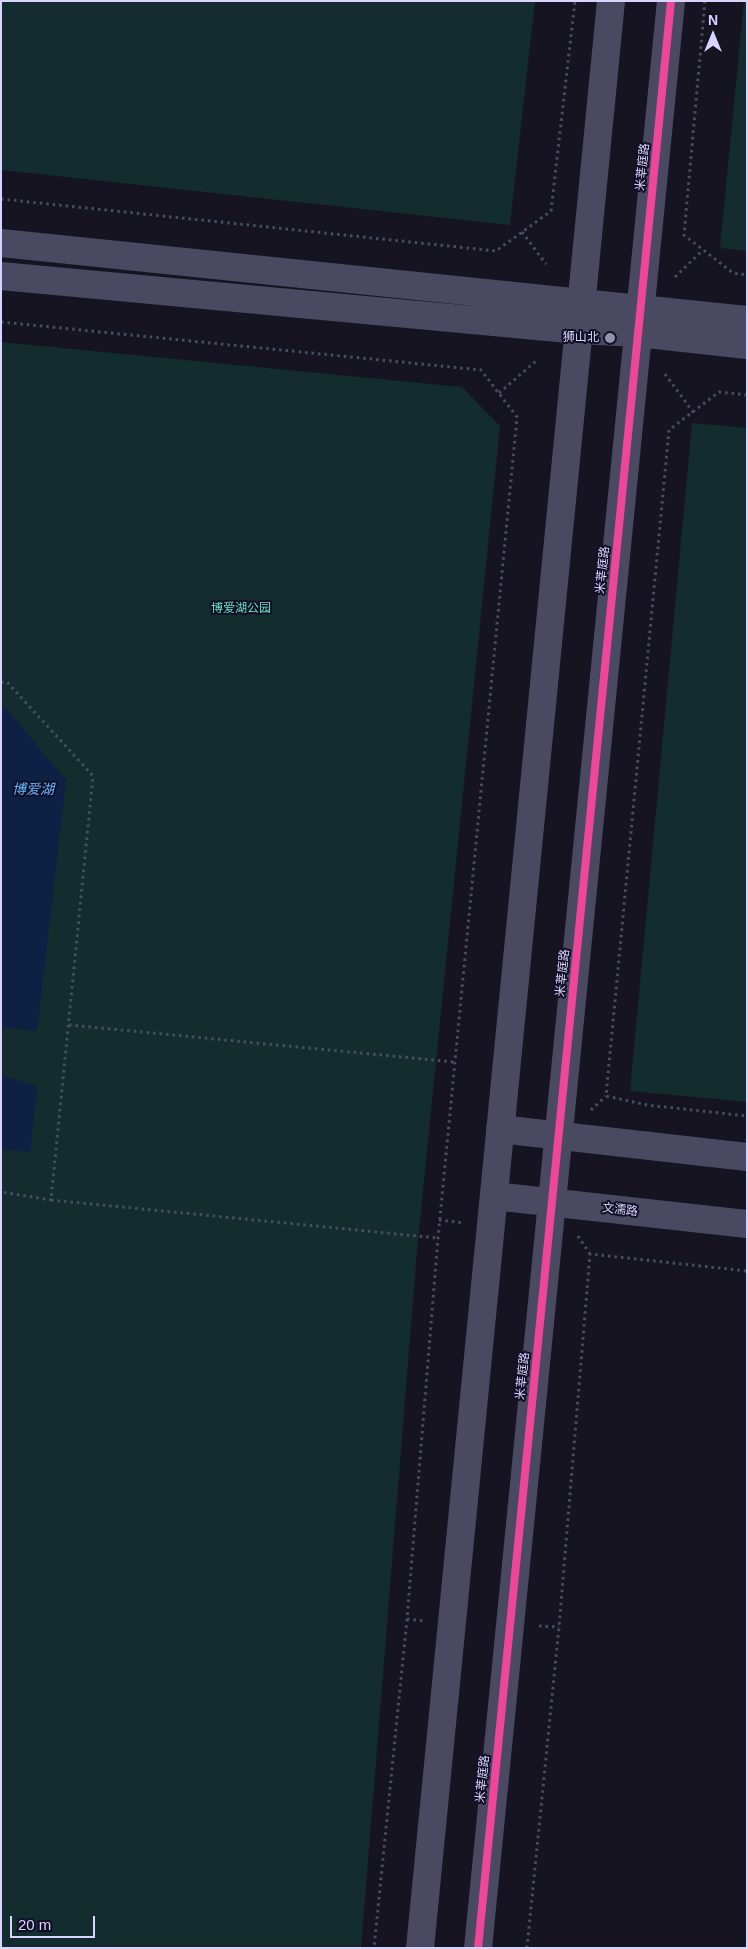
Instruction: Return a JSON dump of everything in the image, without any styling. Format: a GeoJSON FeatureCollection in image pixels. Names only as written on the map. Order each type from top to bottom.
{"type":"FeatureCollection","features":[{"type":"Feature","properties":{"kind":"street"},"geometry":{"type":"LineString","coordinates":[[420,1948],[611,1]]}},
{"type":"Feature","properties":{"kind":"street","name":"米莘庭路"},"geometry":{"type":"LineString","coordinates":[[478,1948],[671,1]]}},
{"type":"Feature","properties":{"kind":"street"},"geometry":{"type":"LineString","coordinates":[[1,243],[580,316]]}},
{"type":"Feature","properties":{"kind":"street"},"geometry":{"type":"LineString","coordinates":[[1,276],[639,321],[747,320]]}},
{"type":"Feature","properties":{"kind":"street"},"geometry":{"type":"LineString","coordinates":[[639,321],[747,345]]}},
{"type":"Feature","properties":{"kind":"street"},"geometry":{"type":"LineString","coordinates":[[500,1129],[747,1157]]}},
{"type":"Feature","properties":{"kind":"street","name":"文濡路"},"geometry":{"type":"LineString","coordinates":[[494,1196],[747,1224]]}},
{"type":"Feature","properties":{"kind":"path"},"geometry":{"type":"LineString","coordinates":[[1,199],[496,251],[551,211],[575,1]]}},
{"type":"Feature","properties":{"kind":"path"},"geometry":{"type":"LineString","coordinates":[[704,1],[684,235],[734,273],[747,275]]}},
{"type":"Feature","properties":{"kind":"path"},"geometry":{"type":"LineString","coordinates":[[522,232],[546,264]]}},
{"type":"Feature","properties":{"kind":"path"},"geometry":{"type":"LineString","coordinates":[[675,277],[703,250]]}},
{"type":"Feature","properties":{"kind":"path"},"geometry":{"type":"LineString","coordinates":[[1,322],[481,370],[518,417],[439,1220],[408,1609],[374,1948]]}},
{"type":"Feature","properties":{"kind":"path"},"geometry":{"type":"LineString","coordinates":[[499,393],[536,361]]}},
{"type":"Feature","properties":{"kind":"path"},"geometry":{"type":"LineString","coordinates":[[665,374],[693,412]]}},
{"type":"Feature","properties":{"kind":"path"},"geometry":{"type":"LineString","coordinates":[[591,1110],[606,1096],[669,430],[720,392],[747,395]]}},
{"type":"Feature","properties":{"kind":"path"},"geometry":{"type":"LineString","coordinates":[[1,682],[7,682],[93,776],[50,1200]]}},
{"type":"Feature","properties":{"kind":"path"},"geometry":{"type":"LineString","coordinates":[[69,1025],[455,1062]]}},
{"type":"Feature","properties":{"kind":"path"},"geometry":{"type":"LineString","coordinates":[[606,1096],[647,1105],[747,1116]]}},
{"type":"Feature","properties":{"kind":"path"},"geometry":{"type":"LineString","coordinates":[[1,1192],[50,1200],[438,1238]]}},
{"type":"Feature","properties":{"kind":"path"},"geometry":{"type":"LineString","coordinates":[[439,1220],[470,1224]]}},
{"type":"Feature","properties":{"kind":"path"},"geometry":{"type":"LineString","coordinates":[[527,1948],[559,1628],[590,1254],[578,1236]]}},
{"type":"Feature","properties":{"kind":"path"},"geometry":{"type":"LineString","coordinates":[[590,1254],[747,1271]]}},
{"type":"Feature","properties":{"kind":"path"},"geometry":{"type":"LineString","coordinates":[[536,1626],[559,1628]]}},
{"type":"Feature","properties":{"kind":"green space"},"geometry":{"type":"Polygon","coordinates":[[[1,1],[535,1],[510,225],[1,170],[1,1]]]}},
{"type":"Feature","properties":{"kind":"green space"},"geometry":{"type":"Polygon","coordinates":[[[744,1],[747,1],[747,251],[720,248],[744,1]]]}},
{"type":"Feature","properties":{"kind":"green space","name":"博爱湖公园"},"geometry":{"type":"Polygon","coordinates":[[[1,342],[462,387],[500,426],[417,1251],[361,1948],[1,1948],[1,342]]]}},
{"type":"Feature","properties":{"kind":"green space"},"geometry":{"type":"Polygon","coordinates":[[[692,423],[747,428],[747,1102],[630,1091],[692,423]]]}},
{"type":"Feature","properties":{"kind":"water","name":"博爱湖"},"geometry":{"type":"Polygon","coordinates":[[[1,709],[7,709],[66,780],[37,1031],[1,1027],[1,709]]]}},
{"type":"Feature","properties":{"kind":"water"},"geometry":{"type":"Polygon","coordinates":[[[1,1075],[37,1087],[30,1152],[1,1149],[1,1075]]]}},
{"type":"Feature","properties":{"kind":"cycle path"},"geometry":{"type":"LineString","coordinates":[[478,1948],[671,1]]}},
{"type":"Feature","properties":{"kind":"place","name":"狮山北"},"geometry":{"type":"Point","coordinates":[610,338]}}]}
